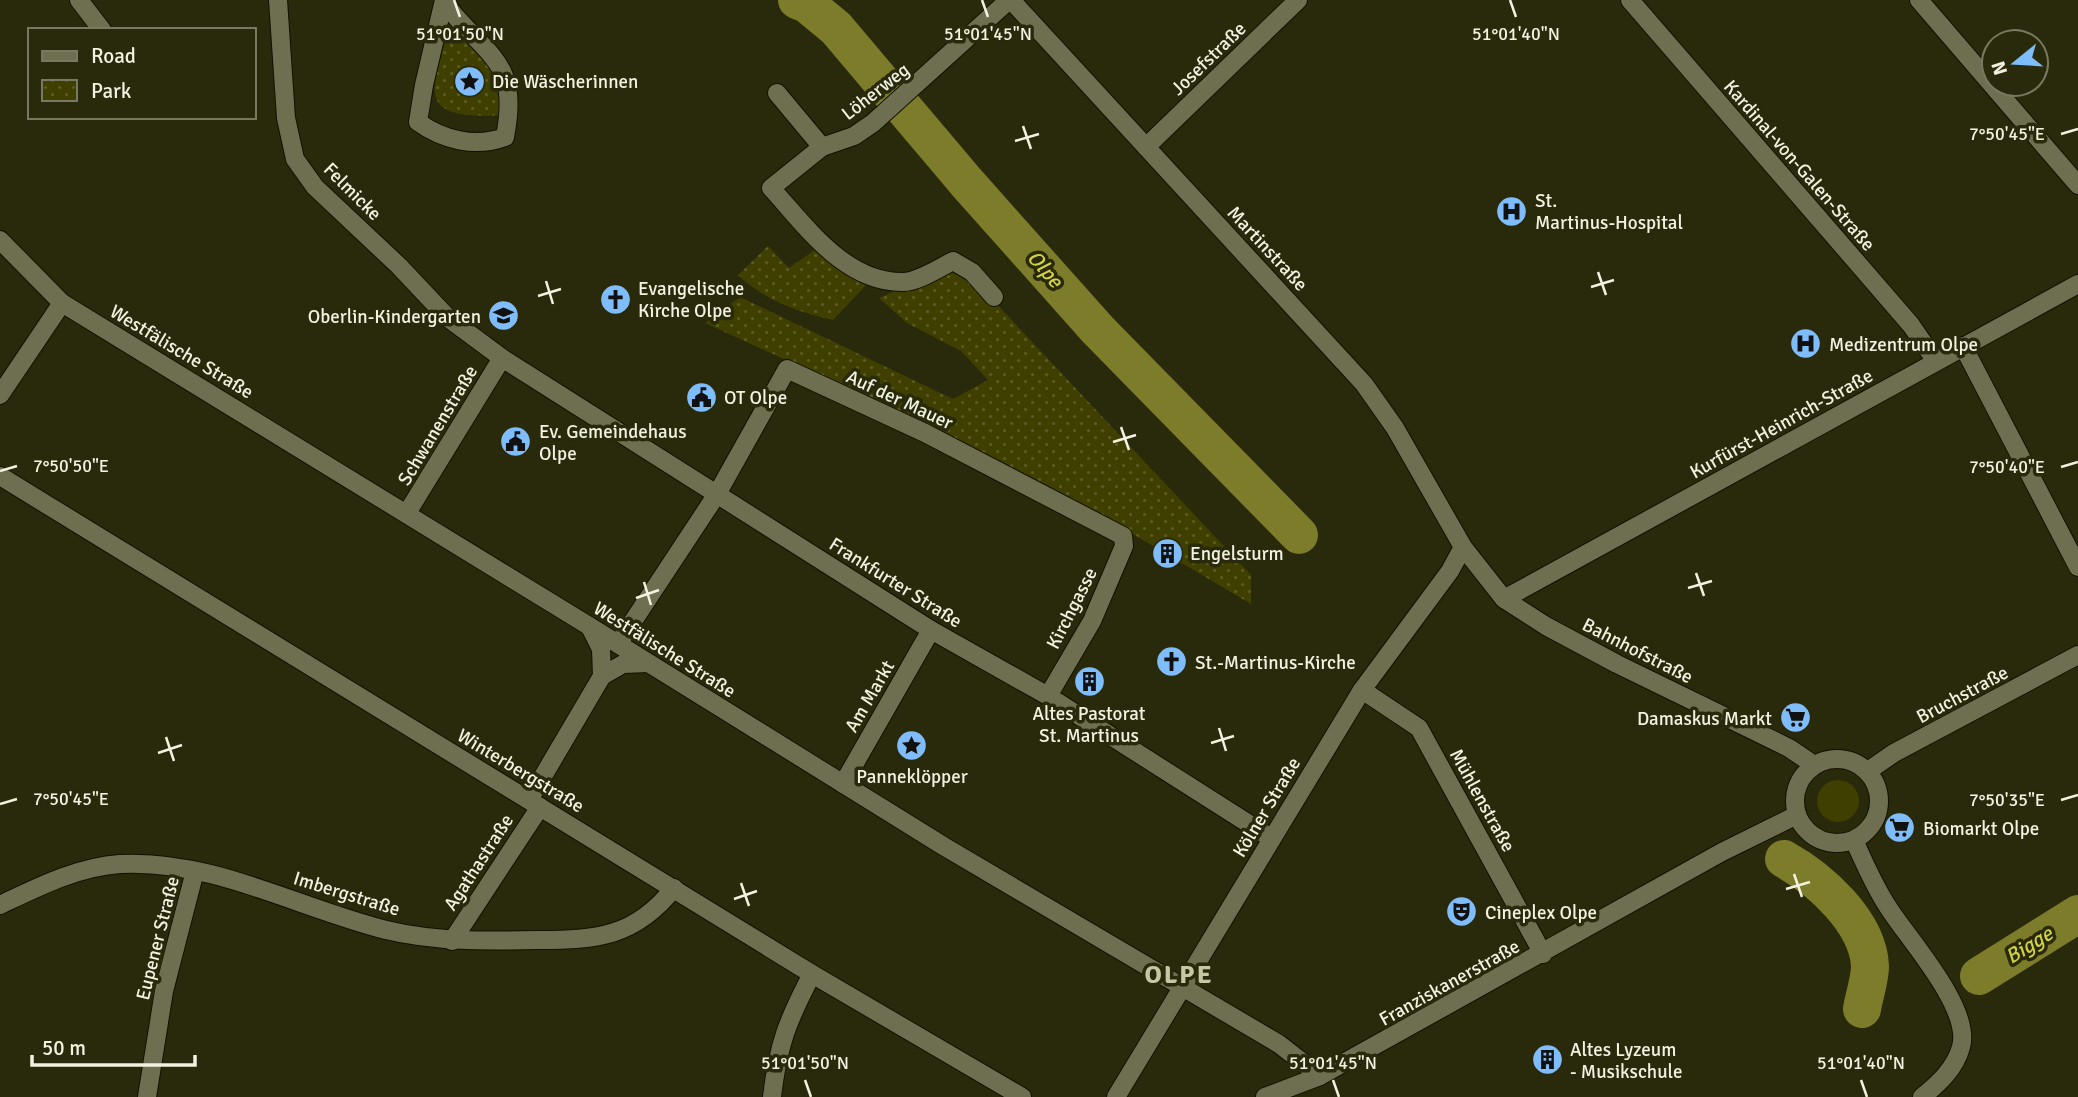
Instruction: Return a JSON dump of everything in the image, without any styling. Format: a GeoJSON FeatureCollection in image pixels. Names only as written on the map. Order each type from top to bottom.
{"type":"FeatureCollection","features":[{"type":"Feature","properties":{"kind":"street"},"geometry":{"type":"LineString","coordinates":[[79,0],[100,28]]}},
{"type":"Feature","properties":{"kind":"street","name":"Felmicke"},"geometry":{"type":"LineString","coordinates":[[278,0],[286,118],[295,159],[315,187],[399,265],[448,318],[502,358]]}},
{"type":"Feature","properties":{"kind":"street"},"geometry":{"type":"LineString","coordinates":[[445,0],[450,10],[504,72],[511,104],[505,137],[487,143],[438,136],[418,122],[424,85],[445,0]]}},
{"type":"Feature","properties":{"kind":"street","name":"Löherweg"},"geometry":{"type":"LineString","coordinates":[[994,297],[972,272],[953,261],[905,282],[866,275],[832,253],[771,188],[822,147],[854,136],[906,96],[1010,0]]}},
{"type":"Feature","properties":{"kind":"street","name":"Martinstraße"},"geometry":{"type":"LineString","coordinates":[[1010,0],[1364,384],[1395,428],[1463,547]]}},
{"type":"Feature","properties":{"kind":"street","name":"Josefstraße"},"geometry":{"type":"LineString","coordinates":[[1146,146],[1298,0]]}},
{"type":"Feature","properties":{"kind":"street","name":"Kardinal-von-Galen-Straße"},"geometry":{"type":"LineString","coordinates":[[1630,0],[1912,326],[1935,360]]}},
{"type":"Feature","properties":{"kind":"street"},"geometry":{"type":"LineString","coordinates":[[1919,0],[2078,185]]}},
{"type":"Feature","properties":{"kind":"street"},"geometry":{"type":"LineString","coordinates":[[777,93],[822,147]]}},
{"type":"Feature","properties":{"kind":"street","name":"Westfälische Straße"},"geometry":{"type":"LineString","coordinates":[[0,240],[62,303],[407,513],[843,784],[1279,1044],[1321,1076]]}},
{"type":"Feature","properties":{"kind":"street","name":"Kurfürst-Heinrich-Straße"},"geometry":{"type":"LineString","coordinates":[[1504,599],[1935,360],[2078,284]]}},
{"type":"Feature","properties":{"kind":"street"},"geometry":{"type":"LineString","coordinates":[[0,395],[62,303]]}},
{"type":"Feature","properties":{"kind":"street"},"geometry":{"type":"LineString","coordinates":[[1963,346],[2078,567]]}},
{"type":"Feature","properties":{"kind":"street","name":"Frankfurter Straße"},"geometry":{"type":"LineString","coordinates":[[502,358],[931,630],[1048,696],[1271,838]]}},
{"type":"Feature","properties":{"kind":"street","name":"Schwanenstraße"},"geometry":{"type":"LineString","coordinates":[[407,513],[502,358]]}},
{"type":"Feature","properties":{"kind":"street","name":"Auf der Mauer"},"geometry":{"type":"LineString","coordinates":[[717,494],[787,369],[925,433],[1123,537]]}},
{"type":"Feature","properties":{"kind":"street","name":"Winterbergstraße"},"geometry":{"type":"LineString","coordinates":[[0,476],[812,974],[1022,1097]]}},
{"type":"Feature","properties":{"kind":"street"},"geometry":{"type":"LineString","coordinates":[[618,644],[717,494]]}},
{"type":"Feature","properties":{"kind":"street","name":"Kirchgasse"},"geometry":{"type":"LineString","coordinates":[[1048,696],[1092,621],[1124,546],[1123,537]]}},
{"type":"Feature","properties":{"kind":"street","name":"Bahnhofstraße"},"geometry":{"type":"LineString","coordinates":[[1463,547],[1481,574],[1504,599],[1593,652],[1789,748],[1814,765]]}},
{"type":"Feature","properties":{"kind":"street","name":"Kölner Straße"},"geometry":{"type":"LineString","coordinates":[[1116,1097],[1362,690],[1450,571],[1463,547]]}},
{"type":"Feature","properties":{"kind":"street"},"geometry":{"type":"LineString","coordinates":[[589,626],[601,649],[601,676],[623,664],[648,663]]}},
{"type":"Feature","properties":{"kind":"street","name":"Am Markt"},"geometry":{"type":"LineString","coordinates":[[843,784],[931,630]]}},
{"type":"Feature","properties":{"kind":"street","name":"Bruchstraße"},"geometry":{"type":"LineString","coordinates":[[1868,771],[1895,753],[2078,655]]}},
{"type":"Feature","properties":{"kind":"street","name":"Agathastraße"},"geometry":{"type":"LineString","coordinates":[[452,941],[535,804],[601,676]]}},
{"type":"Feature","properties":{"kind":"street","name":"Mühlenstraße"},"geometry":{"type":"LineString","coordinates":[[1362,690],[1419,728],[1542,954]]}},
{"type":"Feature","properties":{"kind":"street"},"geometry":{"type":"LineString","coordinates":[[1842,758],[1868,771],[1876,782],[1879,810],[1874,823],[1854,840],[1842,843],[1820,840],[1806,830],[1797,815],[1797,787],[1814,765],[1842,758]]}},
{"type":"Feature","properties":{"kind":"street","name":"Franziskanerstraße"},"geometry":{"type":"LineString","coordinates":[[1265,1097],[1321,1076],[1722,852],[1797,815]]}},
{"type":"Feature","properties":{"kind":"street"},"geometry":{"type":"LineString","coordinates":[[1854,840],[1887,906],[1951,1001],[1961,1026],[1962,1047],[1945,1078],[1922,1097]]}},
{"type":"Feature","properties":{"kind":"street","name":"Imbergstraße"},"geometry":{"type":"LineString","coordinates":[[0,905],[61,876],[119,864],[195,871],[291,898],[385,930],[452,941],[586,940],[615,933],[659,907],[674,888]]}},
{"type":"Feature","properties":{"kind":"street","name":"Eupener Straße"},"geometry":{"type":"LineString","coordinates":[[148,1097],[164,991],[195,871]]}},
{"type":"Feature","properties":{"kind":"street"},"geometry":{"type":"LineString","coordinates":[[772,1097],[777,1053],[792,1012],[812,974]]}},
{"type":"Feature","properties":{"kind":"green space"},"geometry":{"type":"Polygon","coordinates":[[[449,14],[502,74],[504,115],[471,115],[449,111],[438,102],[435,90],[449,14]]]}},
{"type":"Feature","properties":{"kind":"green space"},"geometry":{"type":"Polygon","coordinates":[[[768,246],[789,268],[816,249],[869,282],[833,320],[794,309],[770,298],[738,275],[768,246]]]}},
{"type":"Feature","properties":{"kind":"green space"},"geometry":{"type":"Polygon","coordinates":[[[953,265],[990,297],[1251,575],[1251,604],[1121,527],[942,431],[705,323],[740,297],[953,399],[988,380],[961,351],[907,323],[879,298],[953,265]]]}},
{"type":"Feature","properties":{"kind":"green space"},"geometry":{"type":"Polygon","coordinates":[[[1838,780],[1853,786],[1859,801],[1853,816],[1838,822],[1823,816],[1817,801],[1823,786],[1838,780]]]}},
{"type":"Feature","properties":{"kind":"waterway","name":"Olpe"},"geometry":{"type":"LineString","coordinates":[[797,0],[807,4],[836,28],[967,183],[1098,330],[1299,535]]}},
{"type":"Feature","properties":{"kind":"waterway","name":"Olpe"},"geometry":{"type":"LineString","coordinates":[[1784,859],[1827,890],[1861,934],[1870,966],[1862,1009]]}},
{"type":"Feature","properties":{"kind":"waterway","name":"Bigge"},"geometry":{"type":"LineString","coordinates":[[1979,976],[2078,914]]}},
{"type":"Feature","properties":{"kind":"place","name":"Die Wäscherinnen"},"geometry":{"type":"Point","coordinates":[469,81]}},
{"type":"Feature","properties":{"kind":"place","name":"St. Martinus-Hospital"},"geometry":{"type":"Point","coordinates":[1512,211]}},
{"type":"Feature","properties":{"kind":"place","name":"Evangelische Kirche Olpe"},"geometry":{"type":"Point","coordinates":[615,299]}},
{"type":"Feature","properties":{"kind":"place","name":"Oberlin-Kindergarten"},"geometry":{"type":"Point","coordinates":[504,316]}},
{"type":"Feature","properties":{"kind":"place","name":"Medizentrum Olpe"},"geometry":{"type":"Point","coordinates":[1806,344]}},
{"type":"Feature","properties":{"kind":"place","name":"OT Olpe"},"geometry":{"type":"Point","coordinates":[701,397]}},
{"type":"Feature","properties":{"kind":"place","name":"Ev. Gemeindehaus Olpe"},"geometry":{"type":"Point","coordinates":[516,442]}},
{"type":"Feature","properties":{"kind":"place","name":"Engelsturm"},"geometry":{"type":"Point","coordinates":[1167,553]}},
{"type":"Feature","properties":{"kind":"place","name":"St.-Martinus-Kirche"},"geometry":{"type":"Point","coordinates":[1172,662]}},
{"type":"Feature","properties":{"kind":"place","name":"Altes Pastorat St. Martinus"},"geometry":{"type":"Point","coordinates":[1089,682]}},
{"type":"Feature","properties":{"kind":"place","name":"Damaskus Markt"},"geometry":{"type":"Point","coordinates":[1795,718]}},
{"type":"Feature","properties":{"kind":"place","name":"Panneklöpper"},"geometry":{"type":"Point","coordinates":[912,745]}},
{"type":"Feature","properties":{"kind":"place","name":"Biomarkt Olpe"},"geometry":{"type":"Point","coordinates":[1900,828]}},
{"type":"Feature","properties":{"kind":"place","name":"Cineplex Olpe"},"geometry":{"type":"Point","coordinates":[1462,912]}},
{"type":"Feature","properties":{"kind":"place","name":"Altes Lyzeum - Musikschule"},"geometry":{"type":"Point","coordinates":[1547,1060]}},
{"type":"Feature","properties":{"kind":"district","name":"OLPE"},"geometry":{"type":"Point","coordinates":[1179,974]}}]}
